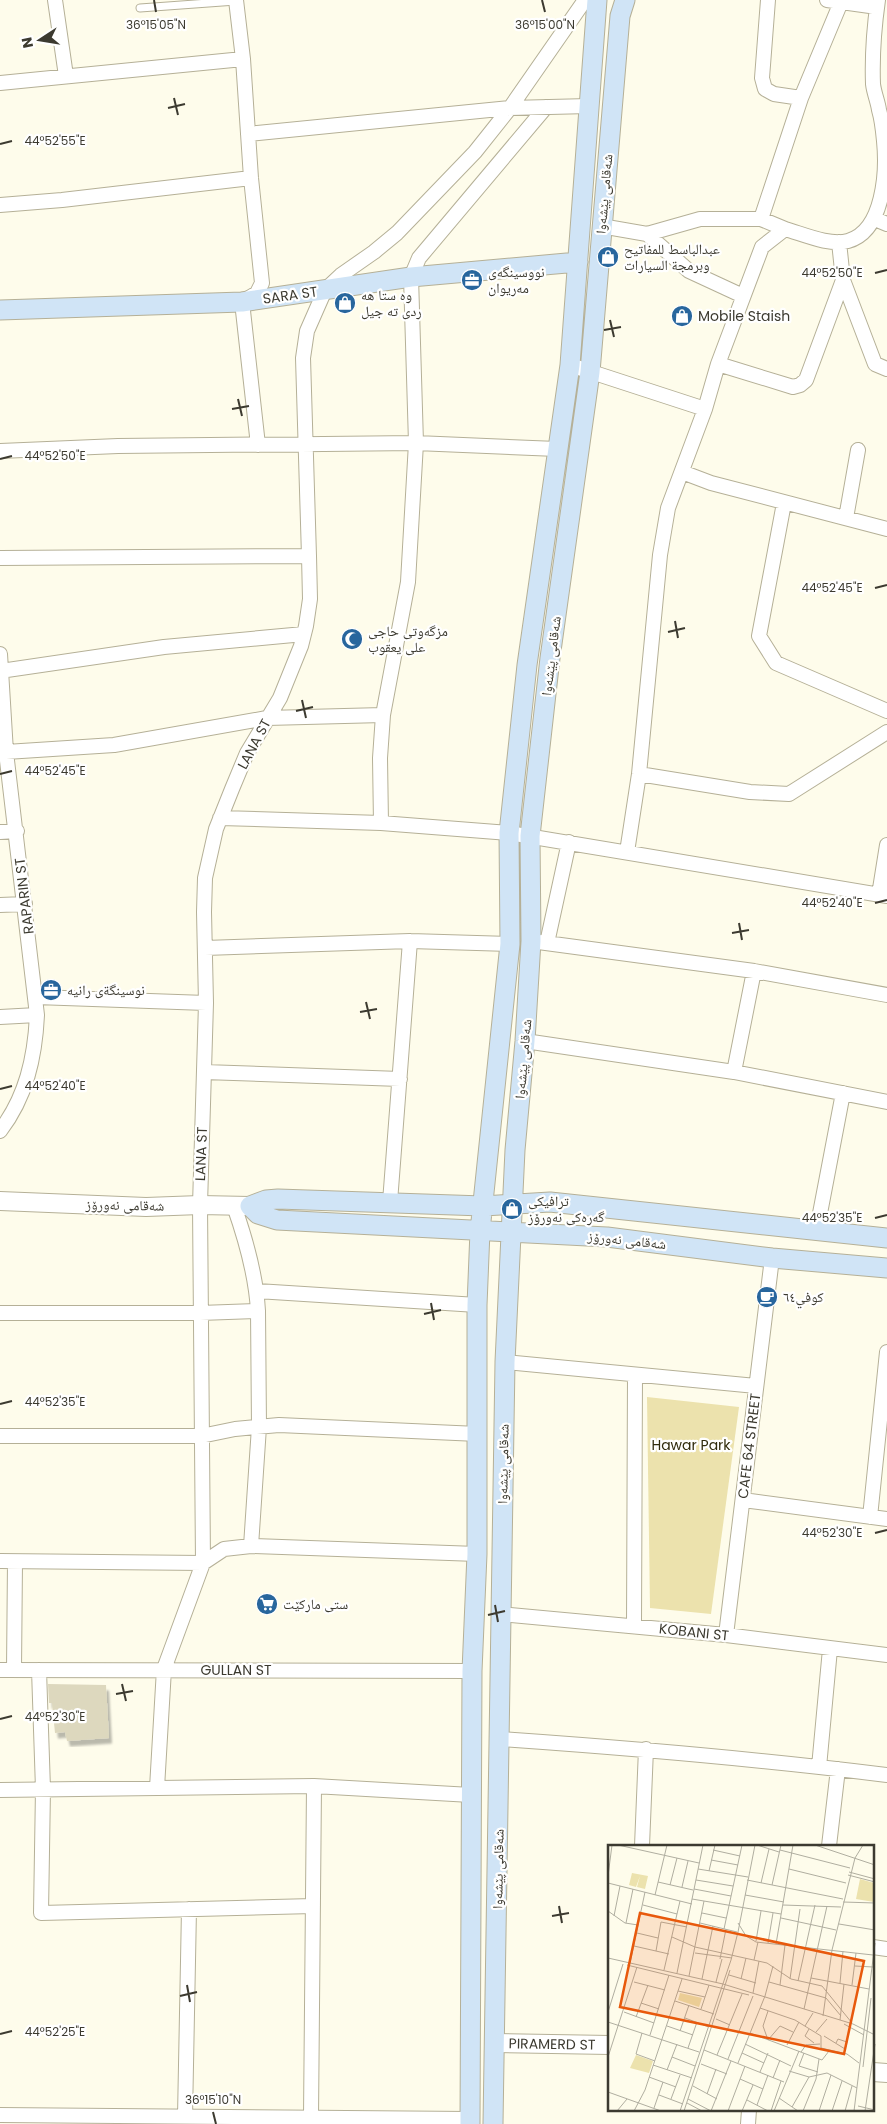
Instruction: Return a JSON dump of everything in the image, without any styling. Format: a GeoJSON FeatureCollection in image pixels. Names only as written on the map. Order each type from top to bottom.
{"type":"FeatureCollection","features":[{"type":"Feature","properties":{"kind":"main road","name":"شەقامی پێشەوا"},"geometry":{"type":"LineString","coordinates":[[470,2121],[472,1670],[477,1554],[477,1305],[480,1231],[510,944],[509,833],[527,665],[570,365],[597,0]]}},
{"type":"Feature","properties":{"kind":"main road","name":"شەقامی پێشەوا"},"geometry":{"type":"LineString","coordinates":[[494,2124],[505,1362],[515,1150],[525,1041],[539,942],[530,836],[550,658],[590,372],[620,16],[625,0]]}},
{"type":"Feature","properties":{"kind":"main road","name":"SARA ST"},"geometry":{"type":"LineString","coordinates":[[0,310],[242,302],[411,277],[578,262]]}},
{"type":"Feature","properties":{"kind":"main road","name":"شەقامی نەورۆز"},"geometry":{"type":"LineString","coordinates":[[242,1206],[278,1199],[483,1206],[550,1202],[817,1229],[887,1238]]}},
{"type":"Feature","properties":{"kind":"main road","name":"شەقامی نەورۆز"},"geometry":{"type":"LineString","coordinates":[[242,1206],[277,1220],[607,1237],[772,1258],[887,1268]]}},
{"type":"Feature","properties":{"kind":"main road"},"geometry":{"type":"LineString","coordinates":[[471,1856],[498,1856]]}},
{"type":"Feature","properties":{"kind":"street"},"geometry":{"type":"LineString","coordinates":[[55,0],[66,76]]}},
{"type":"Feature","properties":{"kind":"street"},"geometry":{"type":"LineString","coordinates":[[236,0],[243,59],[251,178],[262,284],[257,293],[242,302],[258,444]]}},
{"type":"Feature","properties":{"kind":"street"},"geometry":{"type":"LineString","coordinates":[[325,290],[341,275],[374,252],[422,209],[475,152],[510,108],[585,0]]}},
{"type":"Feature","properties":{"kind":"street"},"geometry":{"type":"LineString","coordinates":[[768,0],[762,78],[765,89],[774,94],[801,98]]}},
{"type":"Feature","properties":{"kind":"street"},"geometry":{"type":"LineString","coordinates":[[601,226],[647,234],[700,219],[761,219],[785,229],[839,242],[854,239],[881,221],[886,143],[873,86],[877,3],[827,0]]}},
{"type":"Feature","properties":{"kind":"street"},"geometry":{"type":"LineString","coordinates":[[761,219],[801,98],[841,2]]}},
{"type":"Feature","properties":{"kind":"street"},"geometry":{"type":"LineString","coordinates":[[0,83],[243,59]]}},
{"type":"Feature","properties":{"kind":"street"},"geometry":{"type":"LineString","coordinates":[[248,134],[510,108],[588,106]]}},
{"type":"Feature","properties":{"kind":"street"},"geometry":{"type":"LineString","coordinates":[[381,823],[380,758],[383,715],[408,582],[416,443],[411,277],[419,258],[546,107]]}},
{"type":"Feature","properties":{"kind":"street"},"geometry":{"type":"LineString","coordinates":[[0,205],[62,200],[251,178]]}},
{"type":"Feature","properties":{"kind":"street"},"geometry":{"type":"LineString","coordinates":[[628,852],[639,774],[660,555],[668,508],[705,409],[718,364],[762,247],[785,229]]}},
{"type":"Feature","properties":{"kind":"street"},"geometry":{"type":"LineString","coordinates":[[647,234],[688,271],[743,296]]}},
{"type":"Feature","properties":{"kind":"street"},"geometry":{"type":"LineString","coordinates":[[839,242],[843,280],[875,364],[887,369]]}},
{"type":"Feature","properties":{"kind":"street"},"geometry":{"type":"LineString","coordinates":[[718,364],[793,387],[800,386],[806,380],[843,280]]}},
{"type":"Feature","properties":{"kind":"street","name":"LANA ST"},"geometry":{"type":"LineString","coordinates":[[202,1563],[200,1205],[206,1003],[204,948],[205,878],[209,853],[220,818],[247,753],[280,698],[304,634],[310,599],[303,358],[307,331],[325,290]]}},
{"type":"Feature","properties":{"kind":"street"},"geometry":{"type":"LineString","coordinates":[[570,365],[705,409]]}},
{"type":"Feature","properties":{"kind":"street"},"geometry":{"type":"LineString","coordinates":[[0,451],[127,446],[416,443],[558,449]]}},
{"type":"Feature","properties":{"kind":"street"},"geometry":{"type":"LineString","coordinates":[[846,518],[858,450]]}},
{"type":"Feature","properties":{"kind":"street"},"geometry":{"type":"LineString","coordinates":[[682,472],[711,483],[784,503],[887,528]]}},
{"type":"Feature","properties":{"kind":"street"},"geometry":{"type":"LineString","coordinates":[[784,503],[758,636],[776,663],[887,711]]}},
{"type":"Feature","properties":{"kind":"street"},"geometry":{"type":"LineString","coordinates":[[0,558],[309,556]]}},
{"type":"Feature","properties":{"kind":"street"},"geometry":{"type":"LineString","coordinates":[[1,671],[164,647],[304,634]]}},
{"type":"Feature","properties":{"kind":"street","name":"RAPARIN ST"},"geometry":{"type":"LineString","coordinates":[[0,654],[6,752],[37,1015],[35,1044],[23,1094],[0,1131]]}},
{"type":"Feature","properties":{"kind":"street"},"geometry":{"type":"LineString","coordinates":[[6,752],[114,745],[267,718],[383,715]]}},
{"type":"Feature","properties":{"kind":"street"},"geometry":{"type":"LineString","coordinates":[[639,774],[750,792],[789,794],[887,732]]}},
{"type":"Feature","properties":{"kind":"street"},"geometry":{"type":"LineString","coordinates":[[220,818],[381,823],[509,833],[883,896],[887,845]]}},
{"type":"Feature","properties":{"kind":"street"},"geometry":{"type":"LineString","coordinates":[[0,832],[16,831]]}},
{"type":"Feature","properties":{"kind":"street"},"geometry":{"type":"LineString","coordinates":[[569,842],[539,942],[754,972],[887,995]]}},
{"type":"Feature","properties":{"kind":"street"},"geometry":{"type":"LineString","coordinates":[[0,905],[25,904]]}},
{"type":"Feature","properties":{"kind":"street"},"geometry":{"type":"LineString","coordinates":[[390,1202],[410,941]]}},
{"type":"Feature","properties":{"kind":"street"},"geometry":{"type":"LineString","coordinates":[[204,948],[410,941],[510,944]]}},
{"type":"Feature","properties":{"kind":"street"},"geometry":{"type":"LineString","coordinates":[[734,1072],[754,972]]}},
{"type":"Feature","properties":{"kind":"street"},"geometry":{"type":"LineString","coordinates":[[36,997],[206,1003]]}},
{"type":"Feature","properties":{"kind":"street"},"geometry":{"type":"LineString","coordinates":[[0,1017],[37,1015]]}},
{"type":"Feature","properties":{"kind":"street"},"geometry":{"type":"LineString","coordinates":[[525,1041],[734,1072],[887,1102]]}},
{"type":"Feature","properties":{"kind":"street"},"geometry":{"type":"LineString","coordinates":[[204,1072],[400,1079]]}},
{"type":"Feature","properties":{"kind":"street"},"geometry":{"type":"LineString","coordinates":[[817,1229],[843,1093]]}},
{"type":"Feature","properties":{"kind":"street","name":"شەقامی نەورۆز"},"geometry":{"type":"LineString","coordinates":[[0,1201],[146,1207],[242,1206]]}},
{"type":"Feature","properties":{"kind":"street"},"geometry":{"type":"LineString","coordinates":[[242,1206],[247,1246],[257,1291],[258,1310],[259,1427],[251,1546]]}},
{"type":"Feature","properties":{"kind":"street","name":"CAFE 64 STREET"},"geometry":{"type":"LineString","coordinates":[[726,1635],[772,1258]]}},
{"type":"Feature","properties":{"kind":"street"},"geometry":{"type":"LineString","coordinates":[[257,1291],[477,1305]]}},
{"type":"Feature","properties":{"kind":"street"},"geometry":{"type":"LineString","coordinates":[[0,1313],[200,1313],[258,1310]]}},
{"type":"Feature","properties":{"kind":"street"},"geometry":{"type":"LineString","coordinates":[[870,1517],[887,1352]]}},
{"type":"Feature","properties":{"kind":"street"},"geometry":{"type":"LineString","coordinates":[[505,1362],[756,1386]]}},
{"type":"Feature","properties":{"kind":"street"},"geometry":{"type":"LineString","coordinates":[[634,1626],[635,1375]]}},
{"type":"Feature","properties":{"kind":"street"},"geometry":{"type":"LineString","coordinates":[[0,1436],[201,1436],[279,1425],[478,1434]]}},
{"type":"Feature","properties":{"kind":"street"},"geometry":{"type":"LineString","coordinates":[[742,1500],[887,1519]]}},
{"type":"Feature","properties":{"kind":"street"},"geometry":{"type":"LineString","coordinates":[[0,1561],[202,1563],[224,1549],[251,1546],[477,1554]]}},
{"type":"Feature","properties":{"kind":"street"},"geometry":{"type":"LineString","coordinates":[[7,1669],[15,1562]]}},
{"type":"Feature","properties":{"kind":"street"},"geometry":{"type":"LineString","coordinates":[[156,1788],[164,1669],[202,1563]]}},
{"type":"Feature","properties":{"kind":"street","name":"KOBANI ST"},"geometry":{"type":"LineString","coordinates":[[500,1614],[726,1635],[887,1655]]}},
{"type":"Feature","properties":{"kind":"street"},"geometry":{"type":"LineString","coordinates":[[819,1767],[830,1648]]}},
{"type":"Feature","properties":{"kind":"street","name":"GULLAN ST"},"geometry":{"type":"LineString","coordinates":[[7,1669],[472,1670]]}},
{"type":"Feature","properties":{"kind":"street"},"geometry":{"type":"LineString","coordinates":[[39,1670],[43,1789],[41,1913],[313,1906]]}},
{"type":"Feature","properties":{"kind":"street"},"geometry":{"type":"LineString","coordinates":[[500,1739],[646,1749],[887,1775]]}},
{"type":"Feature","properties":{"kind":"street"},"geometry":{"type":"LineString","coordinates":[[642,1845],[646,1749]]}},
{"type":"Feature","properties":{"kind":"street"},"geometry":{"type":"LineString","coordinates":[[829,1845],[838,1769]]}},
{"type":"Feature","properties":{"kind":"street"},"geometry":{"type":"LineString","coordinates":[[312,2118],[314,1786]]}},
{"type":"Feature","properties":{"kind":"street"},"geometry":{"type":"LineString","coordinates":[[0,1790],[314,1786],[471,1795]]}},
{"type":"Feature","properties":{"kind":"street"},"geometry":{"type":"LineString","coordinates":[[185,2117],[188,1909]]}},
{"type":"Feature","properties":{"kind":"street"},"geometry":{"type":"LineString","coordinates":[[874,1947],[887,1949]]}},
{"type":"Feature","properties":{"kind":"street","name":"PIRAMERD ST"},"geometry":{"type":"LineString","coordinates":[[495,2043],[608,2046]]}},
{"type":"Feature","properties":{"kind":"street"},"geometry":{"type":"LineString","coordinates":[[874,2072],[887,2074]]}},
{"type":"Feature","properties":{"kind":"street"},"geometry":{"type":"LineString","coordinates":[[0,2115],[111,2120],[185,2117],[470,2121]]}},
{"type":"Feature","properties":{"kind":"lane"},"geometry":{"type":"LineString","coordinates":[[140,8],[236,0]]}},
{"type":"Feature","properties":{"kind":"green space","name":"Hawar Park"},"geometry":{"type":"Polygon","coordinates":[[[647,1397],[739,1407],[711,1614],[650,1608],[647,1397]]]}},
{"type":"Feature","properties":{"kind":"building"},"geometry":{"type":"Polygon","coordinates":[[[48,1684],[106,1685],[109,1738],[67,1741],[65,1732],[55,1733],[52,1703],[49,1703],[48,1684]]]}},
{"type":"Feature","properties":{"kind":"place","name":"عبدالباسط للمفاتيح وبرمجة السيارات"},"geometry":{"type":"Point","coordinates":[608,257]}},
{"type":"Feature","properties":{"kind":"place","name":"نووسینگەی مەریوان"},"geometry":{"type":"Point","coordinates":[472,280]}},
{"type":"Feature","properties":{"kind":"place","name":"وه ستا هه ردى ته جيل"},"geometry":{"type":"Point","coordinates":[345,303]}},
{"type":"Feature","properties":{"kind":"place","name":"Mobile Staish"},"geometry":{"type":"Point","coordinates":[682,316]}},
{"type":"Feature","properties":{"kind":"place","name":"مزگەوتی حاجی علی یعقوب"},"geometry":{"type":"Point","coordinates":[352,639]}},
{"type":"Feature","properties":{"kind":"place","name":"نوسينگةى رانيه"},"geometry":{"type":"Point","coordinates":[51,990]}},
{"type":"Feature","properties":{"kind":"place","name":"ترافیکی گەرەکی نەورۆز"},"geometry":{"type":"Point","coordinates":[512,1209]}},
{"type":"Feature","properties":{"kind":"place","name":"كوفي٦٤"},"geometry":{"type":"Point","coordinates":[767,1297]}},
{"type":"Feature","properties":{"kind":"place","name":"ستی مارکێت"},"geometry":{"type":"Point","coordinates":[267,1604]}}]}
